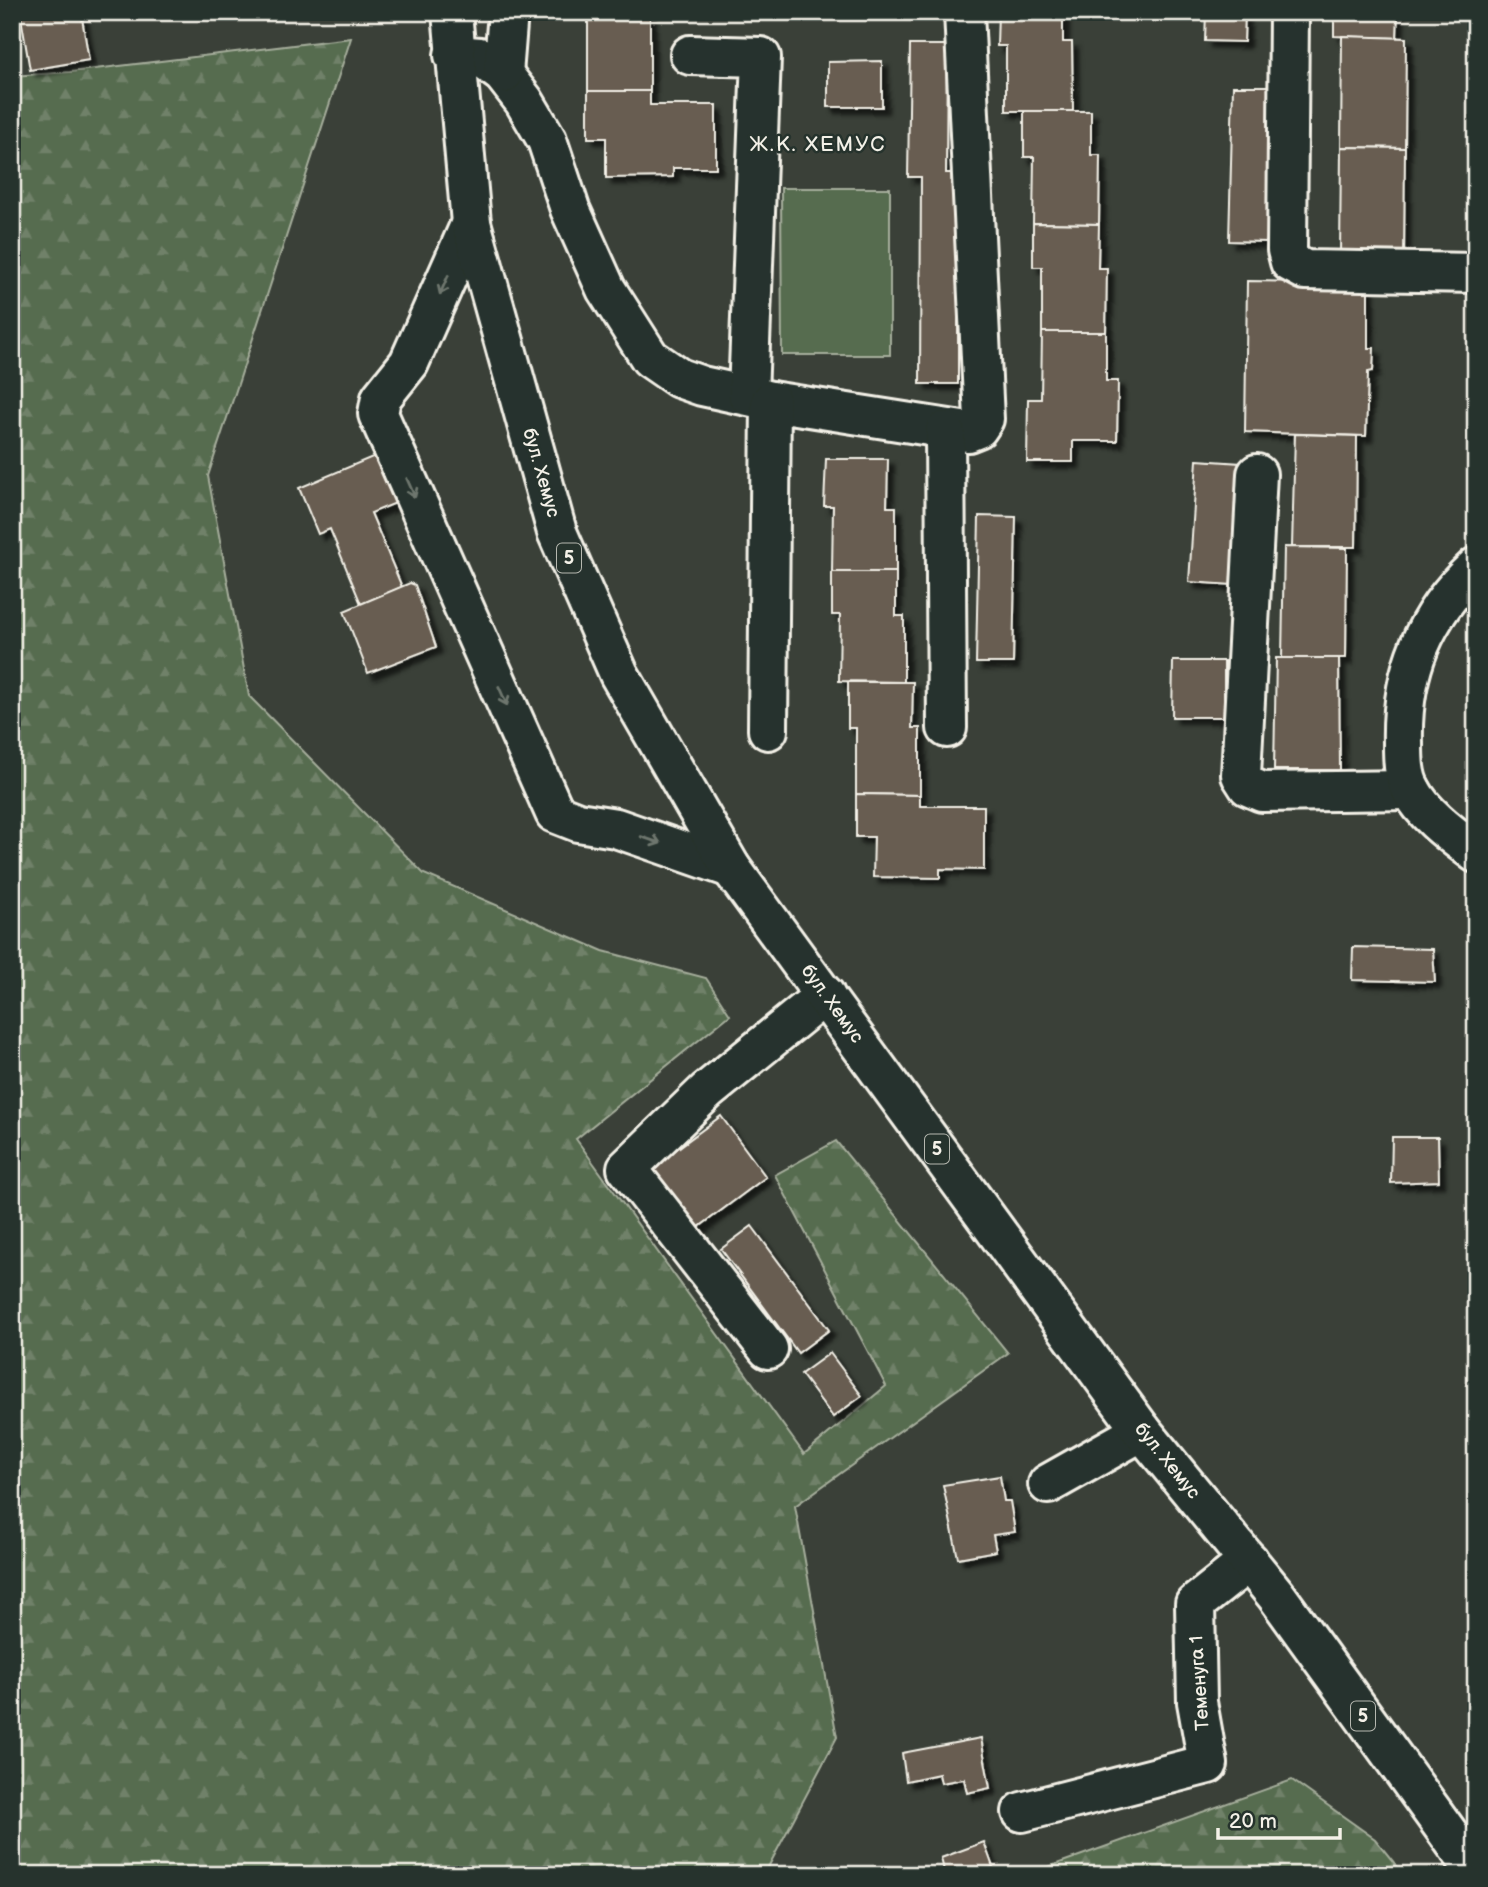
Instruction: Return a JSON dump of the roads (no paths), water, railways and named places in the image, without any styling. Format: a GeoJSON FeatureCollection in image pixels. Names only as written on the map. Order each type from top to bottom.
{"type":"FeatureCollection","features":[{"type":"Feature","properties":{"kind":"main road","name":"бул. Хемус"},"geometry":{"type":"LineString","coordinates":[[452,12],[471,223],[557,532],[619,674],[731,868],[1142,1431],[1249,1561],[1476,1872]]}},
{"type":"Feature","properties":{"kind":"main road"},"geometry":{"type":"LineString","coordinates":[[503,74],[508,12]]}},
{"type":"Feature","properties":{"kind":"main road"},"geometry":{"type":"LineString","coordinates":[[454,55],[480,57],[503,74],[547,140],[570,209],[607,289],[650,358],[679,378],[759,398],[945,431],[968,432],[978,428],[984,419],[964,12]]}},
{"type":"Feature","properties":{"kind":"main road"},"geometry":{"type":"LineString","coordinates":[[1289,12],[1287,250],[1290,262],[1305,270],[1476,273]]}},
{"type":"Feature","properties":{"kind":"main road"},"geometry":{"type":"LineString","coordinates":[[690,55],[761,57],[759,398],[768,730]]}},
{"type":"Feature","properties":{"kind":"main road"},"geometry":{"type":"LineString","coordinates":[[471,223],[409,363],[381,398],[378,414],[555,813],[578,822],[616,828],[731,868]]}},
{"type":"Feature","properties":{"kind":"main road"},"geometry":{"type":"LineString","coordinates":[[945,431],[947,728]]}},
{"type":"Feature","properties":{"kind":"main road"},"geometry":{"type":"LineString","coordinates":[[1257,474],[1241,775],[1248,786],[1262,792],[1411,790]]}},
{"type":"Feature","properties":{"kind":"main road"},"geometry":{"type":"LineString","coordinates":[[1476,567],[1449,592],[1428,627],[1406,688],[1404,765],[1411,790],[1446,830],[1476,853]]}},
{"type":"Feature","properties":{"kind":"main road"},"geometry":{"type":"LineString","coordinates":[[768,1349],[627,1168],[707,1091],[825,995]]}},
{"type":"Feature","properties":{"kind":"main road"},"geometry":{"type":"LineString","coordinates":[[1048,1484],[1142,1431]]}},
{"type":"Feature","properties":{"kind":"main road","name":"Теменуга 1"},"geometry":{"type":"LineString","coordinates":[[1022,1812],[1208,1764],[1197,1702],[1195,1604],[1249,1561]]}},
{"type":"Feature","properties":{"kind":"district","name":"Ж.К. ХЕМУС"},"geometry":{"type":"Point","coordinates":[818,144]}}]}
